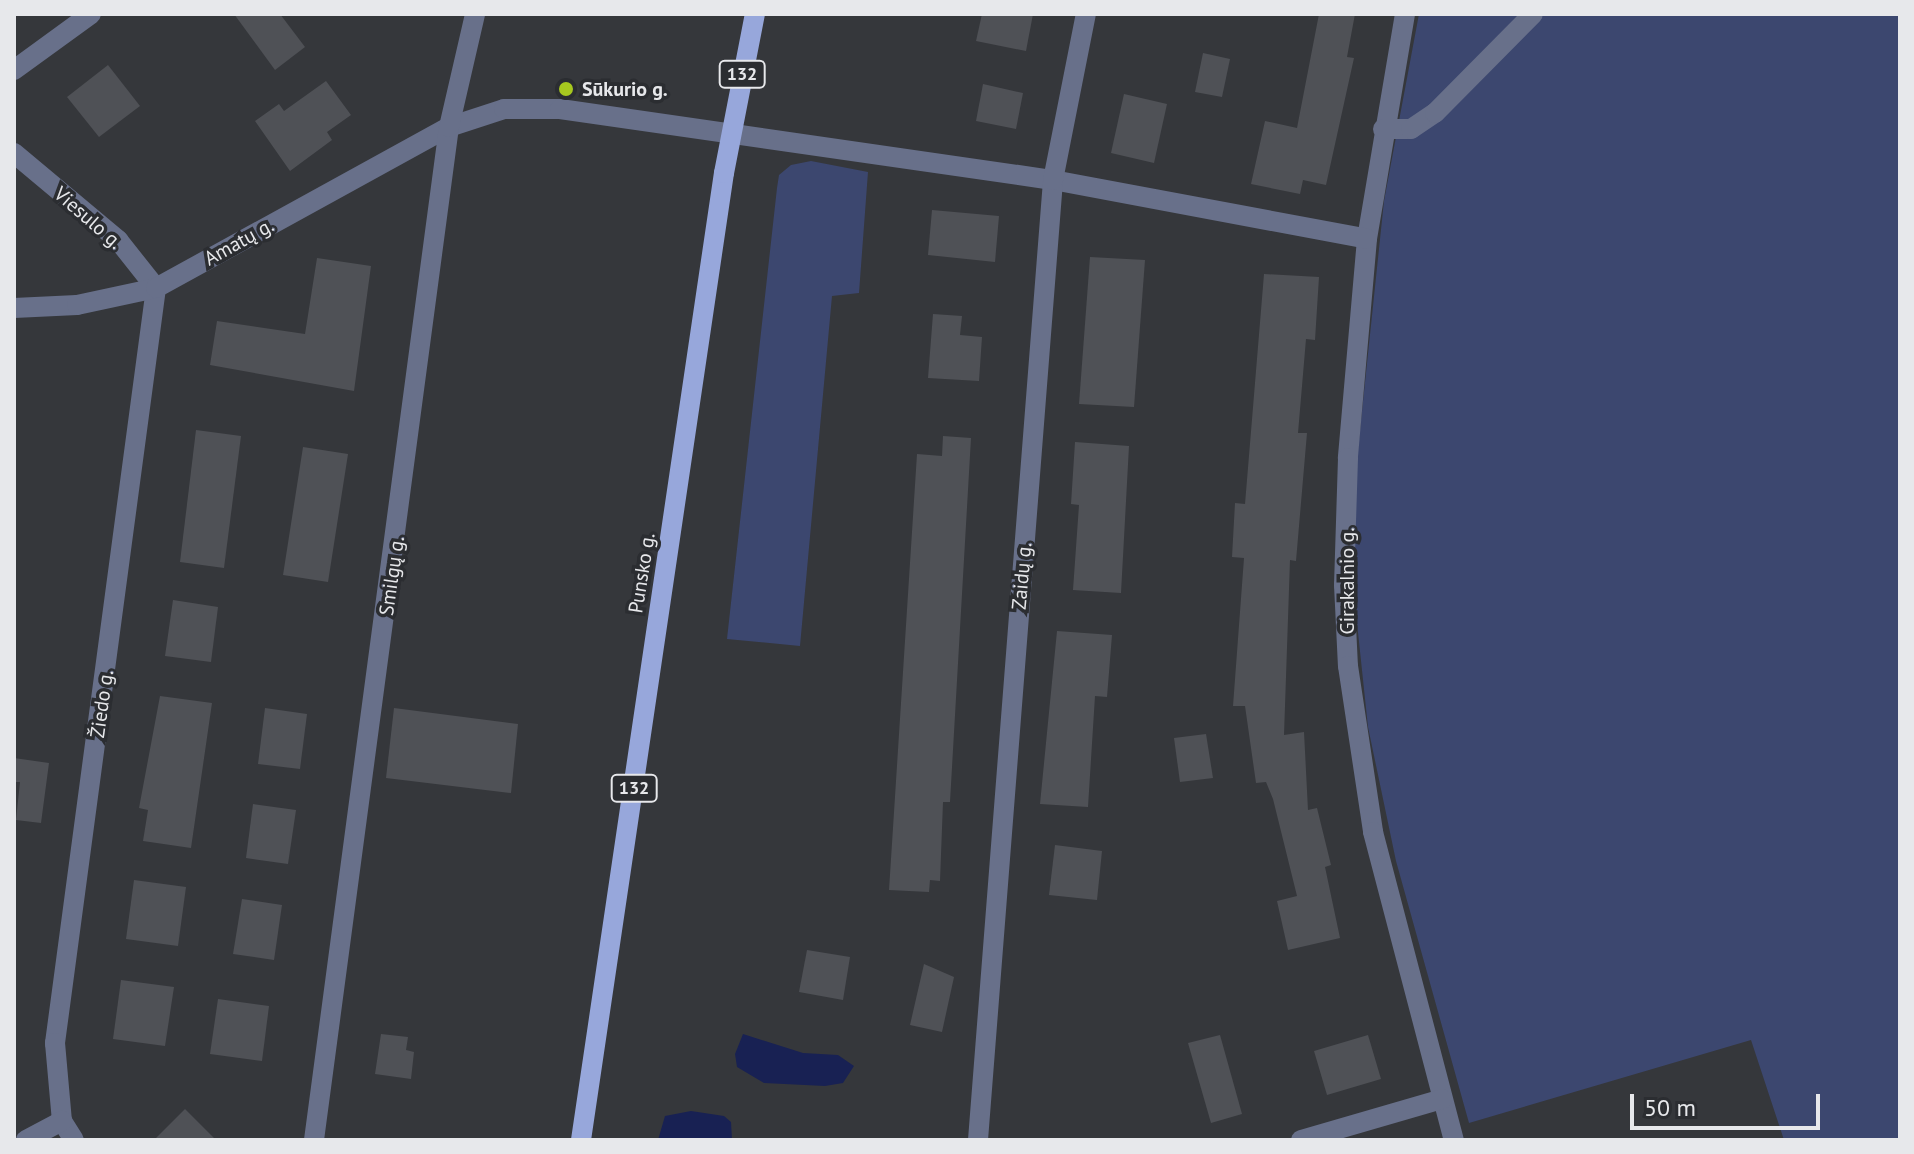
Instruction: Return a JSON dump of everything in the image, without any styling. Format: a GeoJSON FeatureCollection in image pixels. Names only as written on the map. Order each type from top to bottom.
{"type":"FeatureCollection","features":[{"type":"Feature","properties":{"kind":"main road","name":"Punsko g."},"geometry":{"type":"LineString","coordinates":[[581,1140],[731,135],[755,14]]}},
{"type":"Feature","properties":{"kind":"street"},"geometry":{"type":"LineString","coordinates":[[14,70],[91,14]]}},
{"type":"Feature","properties":{"kind":"street","name":"Smilgų g."},"geometry":{"type":"LineString","coordinates":[[314,1140],[449,127],[475,14]]}},
{"type":"Feature","properties":{"kind":"street","name":"Zaidų g."},"geometry":{"type":"LineString","coordinates":[[978,1140],[1053,180],[1086,14]]}},
{"type":"Feature","properties":{"kind":"street","name":"Girakalnio g."},"geometry":{"type":"LineString","coordinates":[[1405,14],[1383,129],[1367,239],[1348,458],[1348,666],[1373,832],[1454,1140]]}},
{"type":"Feature","properties":{"kind":"street"},"geometry":{"type":"LineString","coordinates":[[1383,129],[1411,129],[1435,113],[1533,14]]}},
{"type":"Feature","properties":{"kind":"street","name":"Amatų g."},"geometry":{"type":"LineString","coordinates":[[14,308],[77,305],[156,288],[449,127],[504,109],[560,109],[1053,180],[1367,239]]}},
{"type":"Feature","properties":{"kind":"street","name":"Viesulo g."},"geometry":{"type":"LineString","coordinates":[[14,153],[118,240],[156,288]]}},
{"type":"Feature","properties":{"kind":"street","name":"Žiedo g."},"geometry":{"type":"LineString","coordinates":[[74,1140],[62,1121],[55,1043],[156,288]]}},
{"type":"Feature","properties":{"kind":"street"},"geometry":{"type":"LineString","coordinates":[[1301,1140],[1442,1099]]}},
{"type":"Feature","properties":{"kind":"street"},"geometry":{"type":"LineString","coordinates":[[26,1140],[62,1121]]}},
{"type":"Feature","properties":{"kind":"shaded area"},"geometry":{"type":"Polygon","coordinates":[[[1419,14],[1900,14],[1900,1140],[1784,1140],[1751,1040],[1469,1123],[1396,861],[1368,727],[1355,604],[1355,478],[1384,201],[1419,14]]]}},
{"type":"Feature","properties":{"kind":"shaded area"},"geometry":{"type":"Polygon","coordinates":[[[811,161],[868,172],[859,293],[832,296],[800,646],[727,639],[779,175],[791,165],[811,161]]]}},
{"type":"Feature","properties":{"kind":"shaded area"},"geometry":{"type":"Polygon","coordinates":[[[743,1034],[803,1053],[838,1055],[854,1066],[843,1083],[825,1086],[764,1083],[737,1067],[735,1054],[743,1034]]]}},
{"type":"Feature","properties":{"kind":"shaded area"},"geometry":{"type":"Polygon","coordinates":[[[691,1111],[724,1116],[731,1122],[732,1140],[658,1140],[665,1116],[691,1111]]]}},
{"type":"Feature","properties":{"kind":"building"},"geometry":{"type":"Polygon","coordinates":[[[234,14],[280,14],[305,47],[275,70],[234,14]]]}},
{"type":"Feature","properties":{"kind":"building"},"geometry":{"type":"Polygon","coordinates":[[[982,14],[1033,14],[1026,51],[976,41],[982,14]]]}},
{"type":"Feature","properties":{"kind":"building"},"geometry":{"type":"Polygon","coordinates":[[[1319,14],[1355,14],[1347,57],[1354,58],[1326,185],[1303,180],[1300,194],[1251,184],[1265,121],[1297,128],[1319,14]]]}},
{"type":"Feature","properties":{"kind":"building"},"geometry":{"type":"Polygon","coordinates":[[[1203,53],[1230,59],[1222,97],[1195,92],[1203,53]]]}},
{"type":"Feature","properties":{"kind":"building"},"geometry":{"type":"Polygon","coordinates":[[[108,65],[140,106],[99,137],[67,97],[108,65]]]}},
{"type":"Feature","properties":{"kind":"building"},"geometry":{"type":"Polygon","coordinates":[[[326,81],[351,115],[327,132],[332,140],[290,171],[255,121],[279,104],[284,111],[326,81]]]}},
{"type":"Feature","properties":{"kind":"building"},"geometry":{"type":"Polygon","coordinates":[[[983,84],[1023,93],[1016,129],[976,121],[983,84]]]}},
{"type":"Feature","properties":{"kind":"building"},"geometry":{"type":"Polygon","coordinates":[[[1124,94],[1167,104],[1154,163],[1111,153],[1124,94]]]}},
{"type":"Feature","properties":{"kind":"building"},"geometry":{"type":"Polygon","coordinates":[[[932,210],[999,216],[995,262],[928,255],[932,210]]]}},
{"type":"Feature","properties":{"kind":"building"},"geometry":{"type":"Polygon","coordinates":[[[1090,257],[1145,260],[1134,407],[1079,404],[1090,257]]]}},
{"type":"Feature","properties":{"kind":"building"},"geometry":{"type":"Polygon","coordinates":[[[317,258],[371,266],[354,391],[210,365],[217,321],[305,334],[317,258]]]}},
{"type":"Feature","properties":{"kind":"building"},"geometry":{"type":"Polygon","coordinates":[[[1264,274],[1319,277],[1315,340],[1306,339],[1298,433],[1307,433],[1296,561],[1290,560],[1284,735],[1304,732],[1308,810],[1317,808],[1331,865],[1325,867],[1340,938],[1288,950],[1277,901],[1297,896],[1273,799],[1266,782],[1256,783],[1245,706],[1233,706],[1244,558],[1232,557],[1235,503],[1245,504],[1264,274]]]}},
{"type":"Feature","properties":{"kind":"building"},"geometry":{"type":"Polygon","coordinates":[[[933,314],[962,316],[960,335],[982,337],[979,381],[928,378],[933,314]]]}},
{"type":"Feature","properties":{"kind":"building"},"geometry":{"type":"Polygon","coordinates":[[[196,430],[241,436],[224,568],[180,562],[196,430]]]}},
{"type":"Feature","properties":{"kind":"building"},"geometry":{"type":"Polygon","coordinates":[[[943,436],[971,438],[950,802],[943,802],[940,881],[930,880],[929,892],[889,890],[917,454],[942,456],[943,436]]]}},
{"type":"Feature","properties":{"kind":"building"},"geometry":{"type":"Polygon","coordinates":[[[1075,442],[1129,446],[1121,593],[1073,590],[1079,505],[1071,504],[1075,442]]]}},
{"type":"Feature","properties":{"kind":"building"},"geometry":{"type":"Polygon","coordinates":[[[303,447],[348,454],[328,582],[283,575],[303,447]]]}},
{"type":"Feature","properties":{"kind":"building"},"geometry":{"type":"Polygon","coordinates":[[[173,600],[218,607],[211,662],[165,656],[173,600]]]}},
{"type":"Feature","properties":{"kind":"building"},"geometry":{"type":"Polygon","coordinates":[[[1057,631],[1112,635],[1107,697],[1095,696],[1088,807],[1040,804],[1057,631]]]}},
{"type":"Feature","properties":{"kind":"building"},"geometry":{"type":"Polygon","coordinates":[[[160,696],[212,703],[191,848],[143,841],[148,810],[139,808],[160,696]]]}},
{"type":"Feature","properties":{"kind":"building"},"geometry":{"type":"Polygon","coordinates":[[[265,708],[307,714],[300,769],[258,764],[265,708]]]}},
{"type":"Feature","properties":{"kind":"building"},"geometry":{"type":"Polygon","coordinates":[[[394,708],[518,724],[511,793],[386,778],[394,708]]]}},
{"type":"Feature","properties":{"kind":"building"},"geometry":{"type":"Polygon","coordinates":[[[1206,734],[1213,778],[1180,782],[1174,738],[1206,734]]]}},
{"type":"Feature","properties":{"kind":"building"},"geometry":{"type":"Polygon","coordinates":[[[14,758],[49,763],[41,823],[16,820],[20,782],[14,782],[14,758]]]}},
{"type":"Feature","properties":{"kind":"building"},"geometry":{"type":"Polygon","coordinates":[[[253,804],[296,810],[288,864],[246,858],[253,804]]]}},
{"type":"Feature","properties":{"kind":"building"},"geometry":{"type":"Polygon","coordinates":[[[1055,845],[1102,851],[1097,900],[1049,895],[1055,845]]]}},
{"type":"Feature","properties":{"kind":"building"},"geometry":{"type":"Polygon","coordinates":[[[134,880],[186,887],[178,946],[126,939],[134,880]]]}},
{"type":"Feature","properties":{"kind":"building"},"geometry":{"type":"Polygon","coordinates":[[[242,899],[282,905],[274,960],[233,954],[242,899]]]}},
{"type":"Feature","properties":{"kind":"building"},"geometry":{"type":"Polygon","coordinates":[[[807,950],[850,957],[843,1000],[799,992],[807,950]]]}},
{"type":"Feature","properties":{"kind":"building"},"geometry":{"type":"Polygon","coordinates":[[[924,964],[954,977],[942,1032],[910,1025],[924,964]]]}},
{"type":"Feature","properties":{"kind":"building"},"geometry":{"type":"Polygon","coordinates":[[[121,980],[174,987],[165,1046],[113,1039],[121,980]]]}},
{"type":"Feature","properties":{"kind":"building"},"geometry":{"type":"Polygon","coordinates":[[[218,999],[269,1006],[262,1061],[210,1054],[218,999]]]}},
{"type":"Feature","properties":{"kind":"building"},"geometry":{"type":"Polygon","coordinates":[[[381,1034],[408,1037],[406,1050],[414,1052],[411,1079],[375,1074],[381,1034]]]}},
{"type":"Feature","properties":{"kind":"building"},"geometry":{"type":"Polygon","coordinates":[[[1220,1035],[1242,1114],[1211,1123],[1188,1043],[1220,1035]]]}},
{"type":"Feature","properties":{"kind":"building"},"geometry":{"type":"Polygon","coordinates":[[[1368,1035],[1381,1079],[1327,1095],[1314,1051],[1368,1035]]]}},
{"type":"Feature","properties":{"kind":"building"},"geometry":{"type":"Polygon","coordinates":[[[185,1109],[216,1140],[154,1140],[185,1109]]]}},
{"type":"Feature","properties":{"kind":"place","name":"Sūkurio g."},"geometry":{"type":"Point","coordinates":[566,89]}}]}
